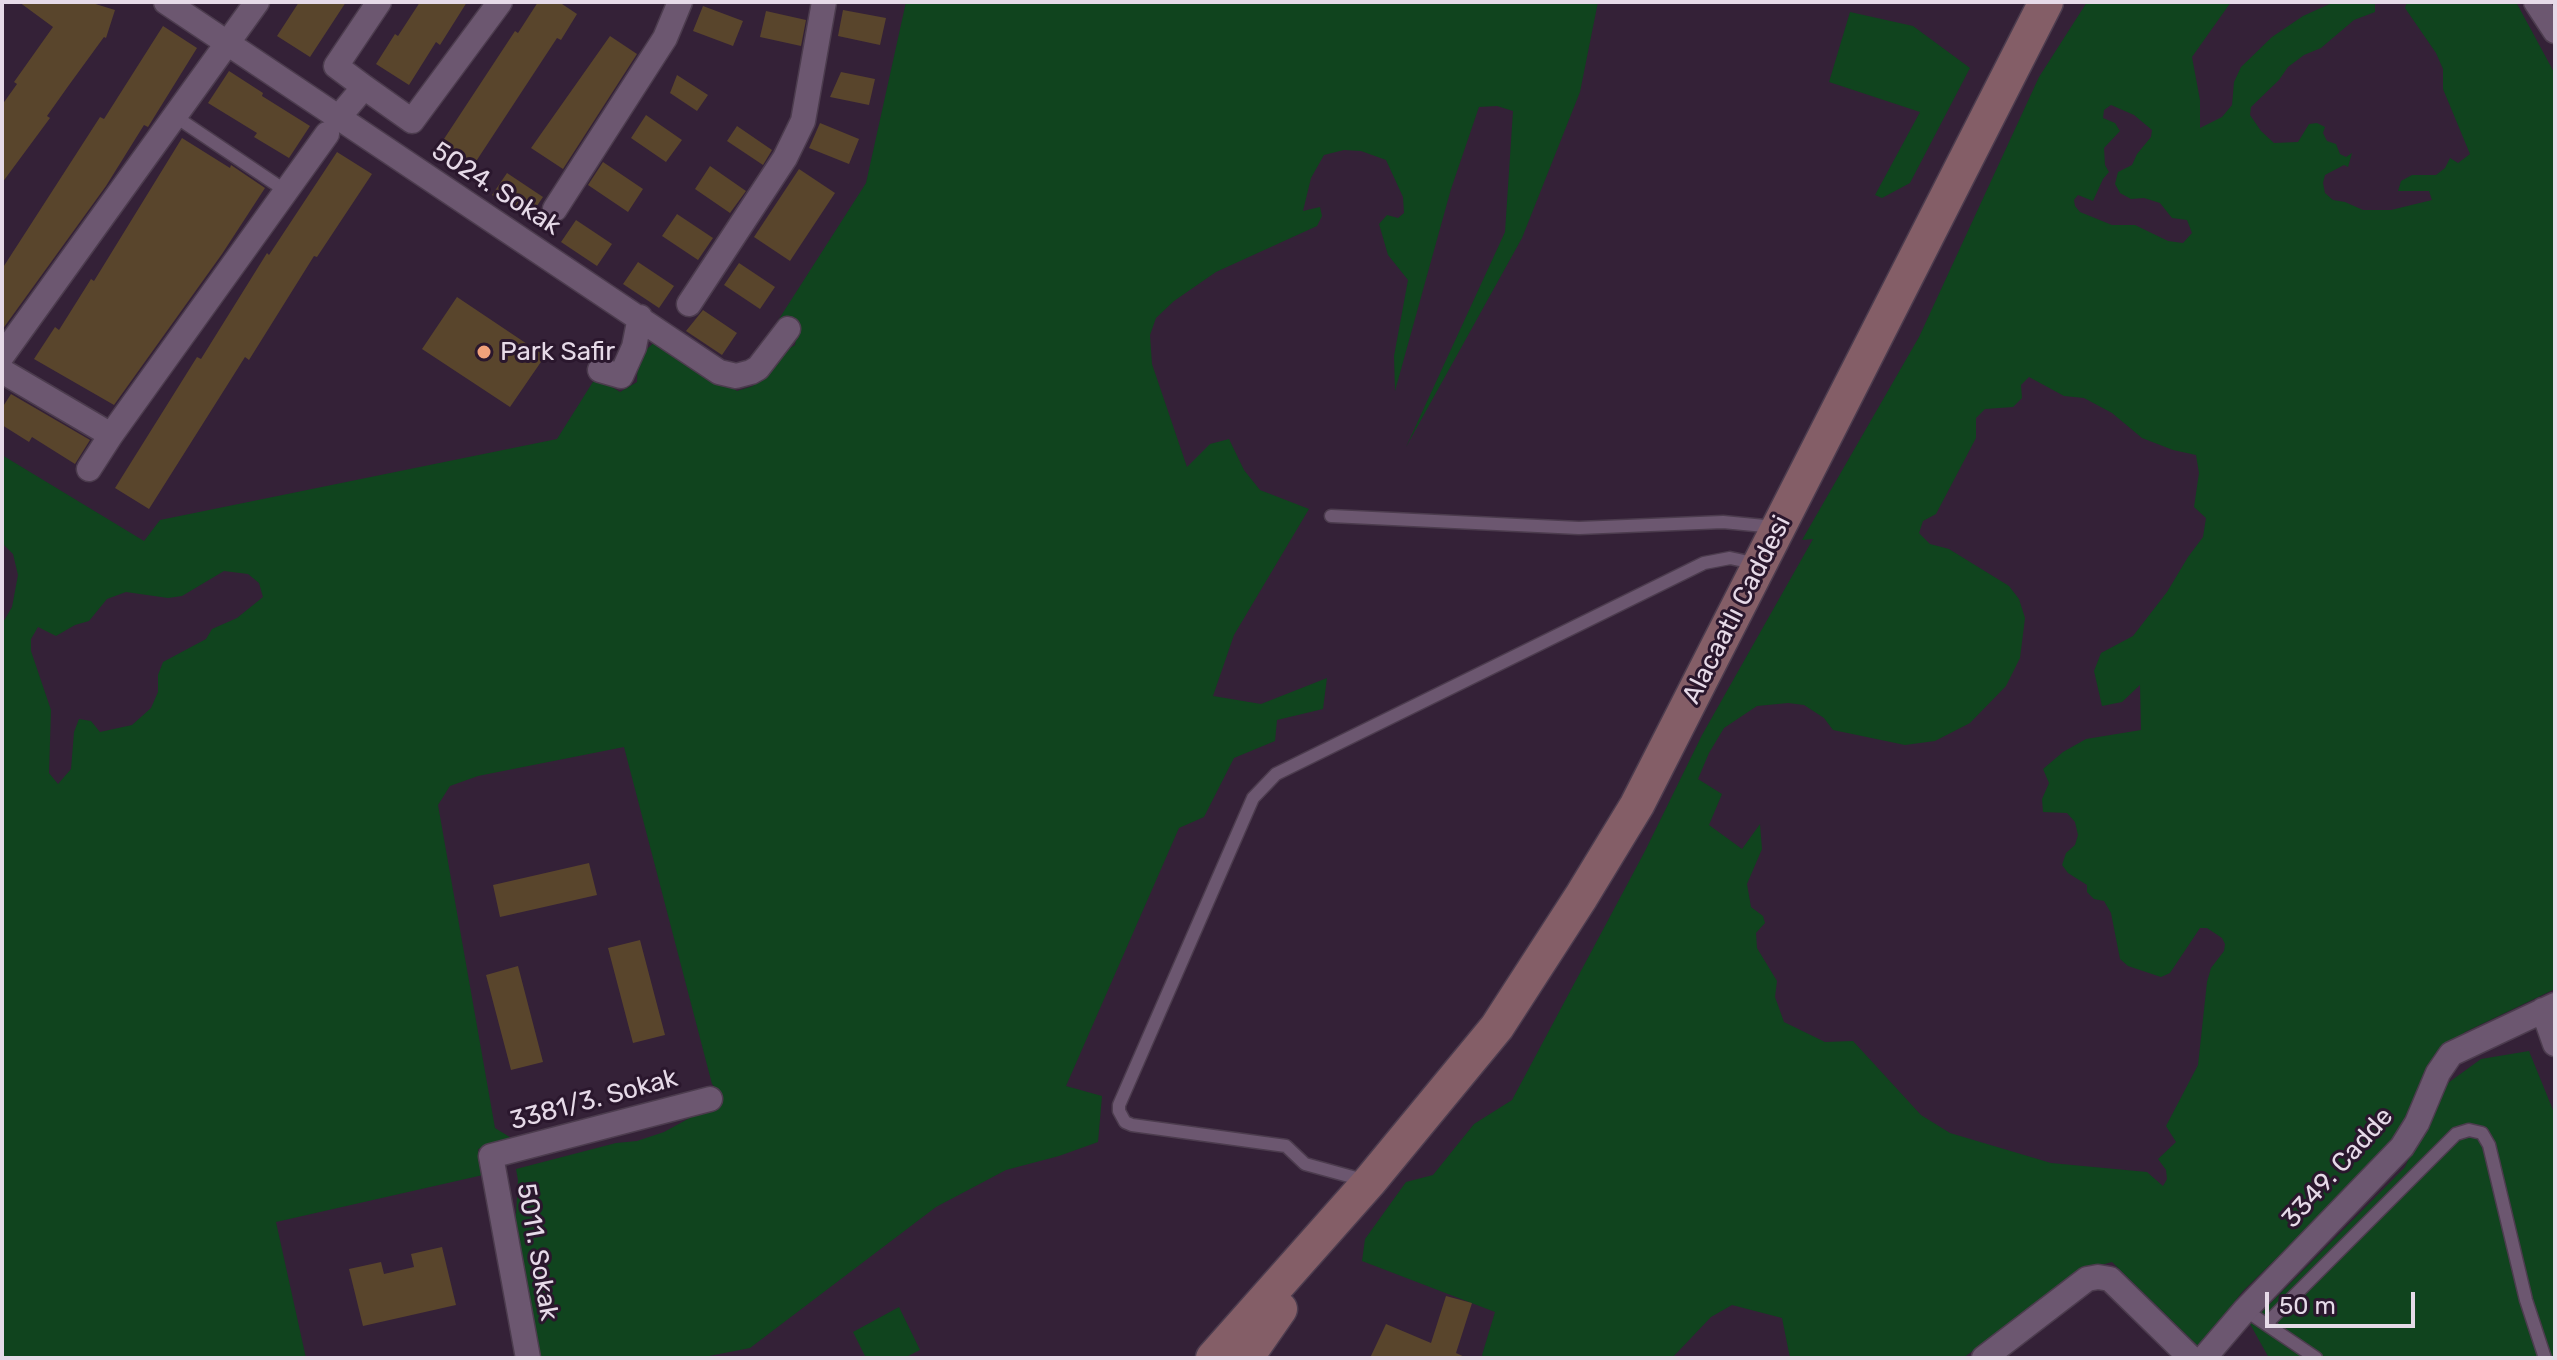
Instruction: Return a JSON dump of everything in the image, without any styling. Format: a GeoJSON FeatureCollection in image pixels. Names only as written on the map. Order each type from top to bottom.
{"type":"FeatureCollection","features":[{"type":"Feature","properties":{"kind":"main road","name":"Alacaatlı Caddesi"},"geometry":{"type":"LineString","coordinates":[[1213,1358],[1370,1181],[1497,1027],[1581,897],[1637,805],[2046,2]]}},
{"type":"Feature","properties":{"kind":"main road","name":"Alacaatlı Caddesi"},"geometry":{"type":"LineString","coordinates":[[1254,1352],[1370,1181]]}},
{"type":"Feature","properties":{"kind":"street","name":"5024. Sokak"},"geometry":{"type":"LineString","coordinates":[[166,2],[229,43],[333,126],[640,317],[713,368],[736,376],[745,375],[758,368],[788,329]]}},
{"type":"Feature","properties":{"kind":"street"},"geometry":{"type":"LineString","coordinates":[[2,356],[257,2]]}},
{"type":"Feature","properties":{"kind":"street"},"geometry":{"type":"LineString","coordinates":[[379,2],[336,66],[412,121],[500,2]]}},
{"type":"Feature","properties":{"kind":"street"},"geometry":{"type":"LineString","coordinates":[[555,209],[665,38],[680,2]]}},
{"type":"Feature","properties":{"kind":"street"},"geometry":{"type":"LineString","coordinates":[[689,304],[785,158],[803,121],[824,2]]}},
{"type":"Feature","properties":{"kind":"street"},"geometry":{"type":"LineString","coordinates":[[2536,2],[2555,31]]}},
{"type":"Feature","properties":{"kind":"street"},"geometry":{"type":"LineString","coordinates":[[89,469],[286,191],[364,87]]}},
{"type":"Feature","properties":{"kind":"street"},"geometry":{"type":"LineString","coordinates":[[600,370],[621,376],[634,347],[640,317]]}},
{"type":"Feature","properties":{"kind":"street"},"geometry":{"type":"LineString","coordinates":[[2,371],[111,435]]}},
{"type":"Feature","properties":{"kind":"street"},"geometry":{"type":"LineString","coordinates":[[2549,1008],[2555,1044]]}},
{"type":"Feature","properties":{"kind":"street","name":"3349. Cadde"},"geometry":{"type":"LineString","coordinates":[[2204,1358],[2245,1310],[2402,1147],[2417,1123],[2438,1073],[2451,1054],[2549,1008]]}},
{"type":"Feature","properties":{"kind":"street","name":"3381/3. Sokak"},"geometry":{"type":"LineString","coordinates":[[491,1156],[710,1099]]}},
{"type":"Feature","properties":{"kind":"street","name":"5011. Sokak"},"geometry":{"type":"LineString","coordinates":[[491,1156],[528,1358]]}},
{"type":"Feature","properties":{"kind":"street"},"geometry":{"type":"LineString","coordinates":[[1984,1358],[2087,1279],[2098,1277],[2110,1279],[2191,1358]]}},
{"type":"Feature","properties":{"kind":"lane"},"geometry":{"type":"LineString","coordinates":[[176,117],[286,191]]}},
{"type":"Feature","properties":{"kind":"lane"},"geometry":{"type":"LineString","coordinates":[[1331,516],[1579,528],[1723,522],[1779,527]]}},
{"type":"Feature","properties":{"kind":"lane"},"geometry":{"type":"LineString","coordinates":[[1370,1181],[1305,1164],[1286,1146],[1132,1125],[1125,1122],[1119,1111],[1125,1090],[1253,798],[1276,774],[1704,563],[1730,558],[1760,565]]}},
{"type":"Feature","properties":{"kind":"lane"},"geometry":{"type":"LineString","coordinates":[[2266,1324],[2456,1134],[2469,1130],[2482,1133],[2489,1145],[2526,1300],[2545,1358]]}},
{"type":"Feature","properties":{"kind":"lane"},"geometry":{"type":"LineString","coordinates":[[2245,1310],[2310,1356]]}},
{"type":"Feature","properties":{"kind":"green space"},"geometry":{"type":"Polygon","coordinates":[[[906,2],[1598,2],[1580,92],[1522,238],[1406,447],[1505,232],[1513,111],[1497,106],[1479,107],[1451,189],[1395,391],[1394,356],[1408,280],[1388,255],[1379,224],[1387,215],[1398,218],[1404,213],[1403,197],[1386,160],[1361,151],[1344,150],[1324,155],[1311,178],[1303,211],[1320,207],[1322,216],[1317,226],[1216,272],[1174,301],[1156,318],[1150,335],[1152,364],[1187,467],[1210,444],[1229,439],[1244,470],[1260,490],[1309,509],[1234,635],[1213,696],[1261,704],[1327,678],[1323,709],[1277,720],[1275,741],[1234,758],[1204,817],[1179,828],[1066,1086],[1102,1096],[1098,1142],[1006,1170],[936,1207],[750,1348],[699,1358],[541,1358],[515,1231],[516,1169],[664,1132],[717,1103],[720,1093],[712,1084],[624,747],[478,776],[450,786],[438,805],[495,1128],[513,1139],[478,1149],[483,1175],[276,1222],[306,1358],[2,1358],[2,624],[12,607],[18,575],[13,554],[2,543],[2,455],[144,541],[160,520],[557,439],[596,377],[620,392],[637,382],[638,357],[658,339],[737,391],[753,386],[783,348],[795,345],[797,333],[781,321],[777,322],[866,183],[906,2]],[[224,571],[182,596],[168,598],[126,592],[107,599],[89,621],[56,636],[38,627],[31,639],[31,651],[51,710],[49,773],[58,784],[71,769],[74,732],[79,719],[91,721],[100,732],[132,725],[151,708],[158,692],[158,675],[163,662],[206,639],[212,629],[237,618],[263,597],[259,583],[248,574],[224,571]]]}},
{"type":"Feature","properties":{"kind":"green space"},"geometry":{"type":"Polygon","coordinates":[[[2087,2],[2231,2],[2192,57],[2200,100],[2200,128],[2222,117],[2232,105],[2234,82],[2241,67],[2272,37],[2303,16],[2334,2],[2375,2],[2375,12],[2354,20],[2321,48],[2304,55],[2288,67],[2251,107],[2250,115],[2274,143],[2298,142],[2309,124],[2317,123],[2325,127],[2323,133],[2327,141],[2336,144],[2340,154],[2346,157],[2352,153],[2348,167],[2344,165],[2325,175],[2325,193],[2333,200],[2363,210],[2391,210],[2432,200],[2429,191],[2398,191],[2401,181],[2412,175],[2436,175],[2445,168],[2450,158],[2458,163],[2470,154],[2443,89],[2443,69],[2436,53],[2405,8],[2407,2],[2516,2],[2555,74],[2555,989],[2465,1032],[2440,1055],[2393,1144],[2243,1291],[2199,1347],[2112,1262],[2086,1269],[1963,1358],[1790,1358],[1782,1318],[1732,1305],[1711,1317],[1672,1358],[1484,1358],[1482,1355],[1495,1312],[1362,1261],[1365,1239],[1406,1182],[1433,1175],[1474,1124],[1512,1100],[1645,851],[1702,735],[1813,539],[1802,540],[1919,337],[2039,77],[2087,2]],[[2111,105],[2104,110],[2103,118],[2115,123],[2120,131],[2104,148],[2105,165],[2109,172],[2093,201],[2078,195],[2074,200],[2075,206],[2080,212],[2112,225],[2135,225],[2168,241],[2183,243],[2192,233],[2187,220],[2172,218],[2160,203],[2144,198],[2131,199],[2120,193],[2115,184],[2118,172],[2132,165],[2151,137],[2152,130],[2134,115],[2111,105]],[[2029,377],[2021,385],[2022,398],[2013,407],[1985,409],[1976,418],[1976,438],[1936,514],[1923,521],[1919,533],[1930,544],[1949,549],[2009,586],[2019,599],[2025,618],[2020,658],[2006,686],[1970,723],[1935,741],[1905,745],[1833,730],[1824,718],[1804,705],[1757,706],[1724,728],[1698,779],[1722,794],[1709,825],[1742,849],[1760,824],[1762,849],[1747,884],[1751,907],[1763,916],[1765,923],[1756,933],[1757,948],[1777,981],[1775,997],[1784,1022],[1825,1042],[1853,1041],[1921,1115],[1950,1133],[2051,1163],[2147,1172],[2163,1186],[2167,1179],[2166,1170],[2158,1159],[2176,1142],[2166,1126],[2198,1065],[2207,982],[2225,944],[2222,938],[2207,928],[2200,928],[2170,973],[2161,977],[2128,966],[2120,959],[2111,913],[2104,901],[2094,899],[2087,892],[2087,885],[2068,873],[2062,865],[2078,835],[2075,822],[2067,813],[2043,812],[2042,799],[2049,783],[2043,769],[2063,752],[2086,739],[2141,730],[2140,685],[2122,702],[2102,706],[2094,671],[2101,653],[2133,636],[2203,537],[2206,518],[2194,507],[2199,473],[2196,455],[2142,438],[2112,413],[2084,398],[2064,396],[2029,377]]]}},
{"type":"Feature","properties":{"kind":"green space"},"geometry":{"type":"Polygon","coordinates":[[[1850,12],[1913,26],[1970,68],[1910,183],[1882,198],[1875,195],[1920,112],[1829,82],[1850,12]]]}},
{"type":"Feature","properties":{"kind":"green space"},"geometry":{"type":"Polygon","coordinates":[[[2529,1051],[2555,1115],[2555,1358],[2269,1358],[2250,1324],[2405,1167],[2441,1088],[2481,1059],[2529,1051]]]}},
{"type":"Feature","properties":{"kind":"green space"},"geometry":{"type":"Polygon","coordinates":[[[899,1307],[920,1350],[904,1358],[866,1358],[853,1332],[899,1307]]]}},
{"type":"Feature","properties":{"kind":"building"},"geometry":{"type":"Polygon","coordinates":[[[19,2],[89,2],[115,10],[106,38],[69,85],[47,116],[50,118],[2,183],[2,105],[17,84],[14,82],[53,27],[19,2]]]}},
{"type":"Feature","properties":{"kind":"building"},"geometry":{"type":"Polygon","coordinates":[[[299,2],[346,2],[310,57],[277,36],[299,2]]]}},
{"type":"Feature","properties":{"kind":"building"},"geometry":{"type":"Polygon","coordinates":[[[420,2],[467,2],[440,45],[436,42],[409,85],[376,64],[420,2]]]}},
{"type":"Feature","properties":{"kind":"building"},"geometry":{"type":"Polygon","coordinates":[[[538,2],[559,2],[577,14],[561,40],[557,38],[473,166],[440,145],[515,31],[518,33],[538,2]]]}},
{"type":"Feature","properties":{"kind":"building"},"geometry":{"type":"Polygon","coordinates":[[[703,6],[743,21],[733,46],[693,31],[703,6]]]}},
{"type":"Feature","properties":{"kind":"building"},"geometry":{"type":"Polygon","coordinates":[[[843,10],[886,18],[880,45],[838,36],[843,10]]]}},
{"type":"Feature","properties":{"kind":"building"},"geometry":{"type":"Polygon","coordinates":[[[766,11],[806,20],[801,46],[760,37],[766,11]]]}},
{"type":"Feature","properties":{"kind":"building"},"geometry":{"type":"Polygon","coordinates":[[[163,26],[197,48],[148,127],[144,125],[106,186],[2,330],[2,269],[163,26]]]}},
{"type":"Feature","properties":{"kind":"building"},"geometry":{"type":"Polygon","coordinates":[[[610,36],[637,54],[563,169],[531,148],[610,36]]]}},
{"type":"Feature","properties":{"kind":"building"},"geometry":{"type":"Polygon","coordinates":[[[229,71],[310,126],[289,158],[254,137],[257,133],[208,103],[229,71]]]}},
{"type":"Feature","properties":{"kind":"building"},"geometry":{"type":"Polygon","coordinates":[[[841,72],[875,79],[869,105],[830,97],[841,72]]]}},
{"type":"Feature","properties":{"kind":"building"},"geometry":{"type":"Polygon","coordinates":[[[677,75],[708,95],[697,111],[670,93],[677,75]]]}},
{"type":"Feature","properties":{"kind":"building"},"geometry":{"type":"Polygon","coordinates":[[[646,115],[682,140],[666,162],[631,138],[646,115]]]}},
{"type":"Feature","properties":{"kind":"building"},"geometry":{"type":"Polygon","coordinates":[[[820,123],[859,139],[849,164],[809,148],[820,123]]]}},
{"type":"Feature","properties":{"kind":"building"},"geometry":{"type":"Polygon","coordinates":[[[737,126],[772,150],[763,165],[727,141],[737,126]]]}},
{"type":"Feature","properties":{"kind":"building"},"geometry":{"type":"Polygon","coordinates":[[[182,138],[265,188],[222,254],[114,405],[34,359],[55,327],[59,330],[91,279],[94,281],[182,138]]]}},
{"type":"Feature","properties":{"kind":"building"},"geometry":{"type":"Polygon","coordinates":[[[337,152],[372,174],[317,257],[314,256],[249,360],[245,357],[149,509],[115,488],[197,357],[201,359],[267,253],[269,255],[337,152]]]}},
{"type":"Feature","properties":{"kind":"building"},"geometry":{"type":"Polygon","coordinates":[[[603,162],[643,189],[628,212],[588,185],[603,162]]]}},
{"type":"Feature","properties":{"kind":"building"},"geometry":{"type":"Polygon","coordinates":[[[710,166],[746,191],[730,213],[695,189],[710,166]]]}},
{"type":"Feature","properties":{"kind":"building"},"geometry":{"type":"Polygon","coordinates":[[[799,169],[835,193],[790,261],[754,237],[799,169]]]}},
{"type":"Feature","properties":{"kind":"building"},"geometry":{"type":"Polygon","coordinates":[[[507,173],[543,197],[528,219],[492,195],[507,173]]]}},
{"type":"Feature","properties":{"kind":"building"},"geometry":{"type":"Polygon","coordinates":[[[677,214],[713,238],[698,260],[662,236],[677,214]]]}},
{"type":"Feature","properties":{"kind":"building"},"geometry":{"type":"Polygon","coordinates":[[[576,220],[612,244],[597,266],[561,242],[576,220]]]}},
{"type":"Feature","properties":{"kind":"building"},"geometry":{"type":"Polygon","coordinates":[[[638,262],[674,286],[659,308],[623,284],[638,262]]]}},
{"type":"Feature","properties":{"kind":"building"},"geometry":{"type":"Polygon","coordinates":[[[739,263],[775,287],[760,309],[724,285],[739,263]]]}},
{"type":"Feature","properties":{"kind":"building","name":"Park Safir"},"geometry":{"type":"Polygon","coordinates":[[[457,297],[545,356],[510,407],[422,349],[457,297]]]}},
{"type":"Feature","properties":{"kind":"building"},"geometry":{"type":"Polygon","coordinates":[[[703,310],[737,333],[722,355],[686,331],[703,310]]]}},
{"type":"Feature","properties":{"kind":"building"},"geometry":{"type":"Polygon","coordinates":[[[11,394],[90,440],[75,464],[32,437],[29,442],[2,425],[2,408],[11,394]]]}},
{"type":"Feature","properties":{"kind":"building"},"geometry":{"type":"Polygon","coordinates":[[[589,863],[597,895],[500,917],[493,885],[589,863]]]}},
{"type":"Feature","properties":{"kind":"building"},"geometry":{"type":"Polygon","coordinates":[[[640,940],[665,1035],[633,1043],[608,948],[640,940]]]}},
{"type":"Feature","properties":{"kind":"building"},"geometry":{"type":"Polygon","coordinates":[[[518,966],[543,1062],[511,1070],[486,975],[518,966]]]}},
{"type":"Feature","properties":{"kind":"building"},"geometry":{"type":"Polygon","coordinates":[[[442,1247],[456,1305],[363,1326],[349,1269],[381,1262],[384,1274],[414,1267],[411,1254],[442,1247]]]}},
{"type":"Feature","properties":{"kind":"building"},"geometry":{"type":"Polygon","coordinates":[[[1446,1296],[1472,1303],[1456,1353],[1467,1358],[1370,1358],[1386,1324],[1431,1343],[1446,1296]]]}},
{"type":"Feature","properties":{"kind":"place","name":"Park Safir"},"geometry":{"type":"Point","coordinates":[484,352]}}]}
